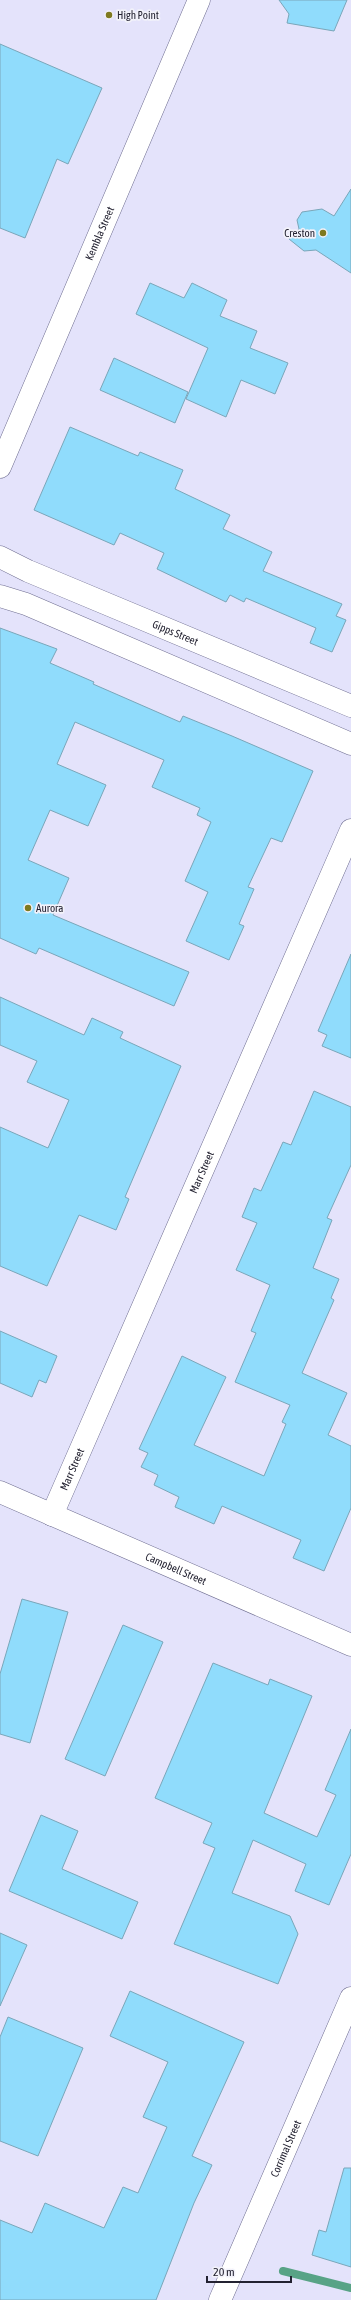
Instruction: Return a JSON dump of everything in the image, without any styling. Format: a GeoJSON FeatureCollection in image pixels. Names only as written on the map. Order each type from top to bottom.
{"type":"FeatureCollection","features":[{"type":"Feature","properties":{"kind":"street","name":"Kembla Street"},"geometry":{"type":"LineString","coordinates":[[0,467],[199,0]]}},
{"type":"Feature","properties":{"kind":"street","name":"Gipps Street"},"geometry":{"type":"LineString","coordinates":[[0,557],[43,577],[351,706]]}},
{"type":"Feature","properties":{"kind":"street"},"geometry":{"type":"LineString","coordinates":[[0,596],[26,604],[351,744]]}},
{"type":"Feature","properties":{"kind":"street","name":"Marr Street"},"geometry":{"type":"LineString","coordinates":[[52,1515],[351,830]]}},
{"type":"Feature","properties":{"kind":"street","name":"Campbell Street"},"geometry":{"type":"LineString","coordinates":[[0,1492],[351,1645]]}},
{"type":"Feature","properties":{"kind":"street","name":"Corrimal Street"},"geometry":{"type":"LineString","coordinates":[[220,2300],[351,1998]]}},
{"type":"Feature","properties":{"kind":"building"},"geometry":{"type":"Polygon","coordinates":[[[279,0],[347,0],[334,31],[287,23],[289,14],[279,0]]]}},
{"type":"Feature","properties":{"kind":"building"},"geometry":{"type":"Polygon","coordinates":[[[0,44],[102,88],[68,164],[57,159],[25,238],[0,228],[0,44]]]}},
{"type":"Feature","properties":{"kind":"building","name":"Creston"},"geometry":{"type":"Polygon","coordinates":[[[351,189],[351,273],[316,250],[304,251],[289,239],[299,229],[297,220],[302,212],[322,209],[334,216],[351,189]]]}},
{"type":"Feature","properties":{"kind":"building"},"geometry":{"type":"Polygon","coordinates":[[[150,283],[184,298],[192,283],[227,300],[220,316],[257,331],[250,348],[288,363],[275,394],[241,380],[226,417],[186,399],[208,348],[136,314],[150,283]]]}},
{"type":"Feature","properties":{"kind":"building"},"geometry":{"type":"Polygon","coordinates":[[[114,358],[188,392],[175,423],[100,390],[114,358]]]}},
{"type":"Feature","properties":{"kind":"building"},"geometry":{"type":"Polygon","coordinates":[[[70,427],[138,456],[140,452],[183,470],[175,489],[230,515],[223,529],[272,552],[263,571],[342,604],[336,616],[346,620],[332,652],[310,643],[316,628],[246,598],[244,602],[230,595],[226,602],[157,569],[164,553],[120,533],[114,545],[34,510],[70,427]]]}},
{"type":"Feature","properties":{"kind":"building"},"geometry":{"type":"Polygon","coordinates":[[[0,628],[57,649],[50,663],[94,682],[93,684],[180,722],[183,716],[313,771],[282,842],[271,838],[248,887],[254,889],[239,924],[244,926],[229,960],[186,941],[208,892],[185,881],[211,822],[197,815],[200,808],[152,787],[164,760],[75,722],[57,764],[106,785],[88,826],[50,810],[28,860],[69,878],[53,915],[189,972],[174,1006],[39,948],[36,954],[0,938],[0,628]]]}},
{"type":"Feature","properties":{"kind":"building"},"geometry":{"type":"Polygon","coordinates":[[[351,954],[351,1058],[322,1046],[327,1035],[318,1031],[351,954]]]}},
{"type":"Feature","properties":{"kind":"building"},"geometry":{"type":"Polygon","coordinates":[[[0,997],[84,1035],[92,1018],[123,1032],[120,1038],[181,1066],[125,1197],[129,1199],[116,1230],[79,1215],[47,1286],[0,1266],[0,1127],[48,1148],[69,1100],[27,1082],[37,1061],[0,1045],[0,997]]]}},
{"type":"Feature","properties":{"kind":"building"},"geometry":{"type":"Polygon","coordinates":[[[314,1091],[351,1107],[351,1165],[327,1218],[332,1220],[313,1268],[339,1279],[331,1298],[334,1300],[302,1373],[347,1393],[328,1435],[351,1446],[351,1508],[324,1571],[293,1558],[301,1540],[222,1506],[214,1524],[175,1507],[179,1497],[154,1485],[158,1475],[141,1467],[148,1453],[139,1449],[182,1356],[226,1377],[194,1445],[264,1476],[286,1424],[282,1422],[290,1405],[235,1382],[256,1333],[251,1331],[270,1285],[236,1270],[257,1223],[242,1217],[254,1188],[261,1191],[283,1142],[291,1145],[314,1091]]]}},
{"type":"Feature","properties":{"kind":"building"},"geometry":{"type":"Polygon","coordinates":[[[0,1331],[57,1356],[46,1383],[39,1380],[32,1397],[0,1383],[0,1331]]]}},
{"type":"Feature","properties":{"kind":"building"},"geometry":{"type":"Polygon","coordinates":[[[22,1599],[68,1612],[30,1743],[0,1734],[0,1674],[22,1599]]]}},
{"type":"Feature","properties":{"kind":"building"},"geometry":{"type":"Polygon","coordinates":[[[123,1625],[163,1642],[105,1776],[65,1759],[123,1625]]]}},
{"type":"Feature","properties":{"kind":"building"},"geometry":{"type":"Polygon","coordinates":[[[213,1663],[268,1685],[270,1679],[312,1696],[264,1813],[317,1837],[336,1795],[325,1790],[351,1729],[351,1854],[329,1905],[295,1891],[306,1864],[253,1840],[232,1893],[290,1916],[298,1934],[278,1984],[174,1944],[215,1848],[203,1843],[212,1823],[155,1798],[213,1663]]]}},
{"type":"Feature","properties":{"kind":"building"},"geometry":{"type":"Polygon","coordinates":[[[41,1815],[78,1831],[62,1869],[138,1902],[122,1939],[9,1891],[41,1815]]]}},
{"type":"Feature","properties":{"kind":"building"},"geometry":{"type":"Polygon","coordinates":[[[0,1933],[27,1945],[0,2006],[0,1933]]]}},
{"type":"Feature","properties":{"kind":"building"},"geometry":{"type":"Polygon","coordinates":[[[130,1991],[244,2042],[192,2156],[212,2165],[194,2203],[156,2300],[0,2300],[0,2220],[32,2233],[45,2203],[104,2228],[123,2187],[138,2193],[167,2127],[143,2117],[168,2062],[110,2036],[130,1991]]]}},
{"type":"Feature","properties":{"kind":"building"},"geometry":{"type":"Polygon","coordinates":[[[8,2017],[83,2048],[38,2156],[0,2141],[0,2037],[8,2017]]]}},
{"type":"Feature","properties":{"kind":"building"},"geometry":{"type":"Polygon","coordinates":[[[344,2168],[351,2168],[351,2267],[312,2255],[319,2230],[326,2232],[344,2168]]]}},
{"type":"Feature","properties":{"kind":"waterway"},"geometry":{"type":"LineString","coordinates":[[283,2271],[351,2288]]}},
{"type":"Feature","properties":{"kind":"place","name":"High Point"},"geometry":{"type":"Point","coordinates":[109,15]}},
{"type":"Feature","properties":{"kind":"place","name":"Creston"},"geometry":{"type":"Point","coordinates":[323,233]}},
{"type":"Feature","properties":{"kind":"place","name":"Aurora"},"geometry":{"type":"Point","coordinates":[28,908]}}]}
